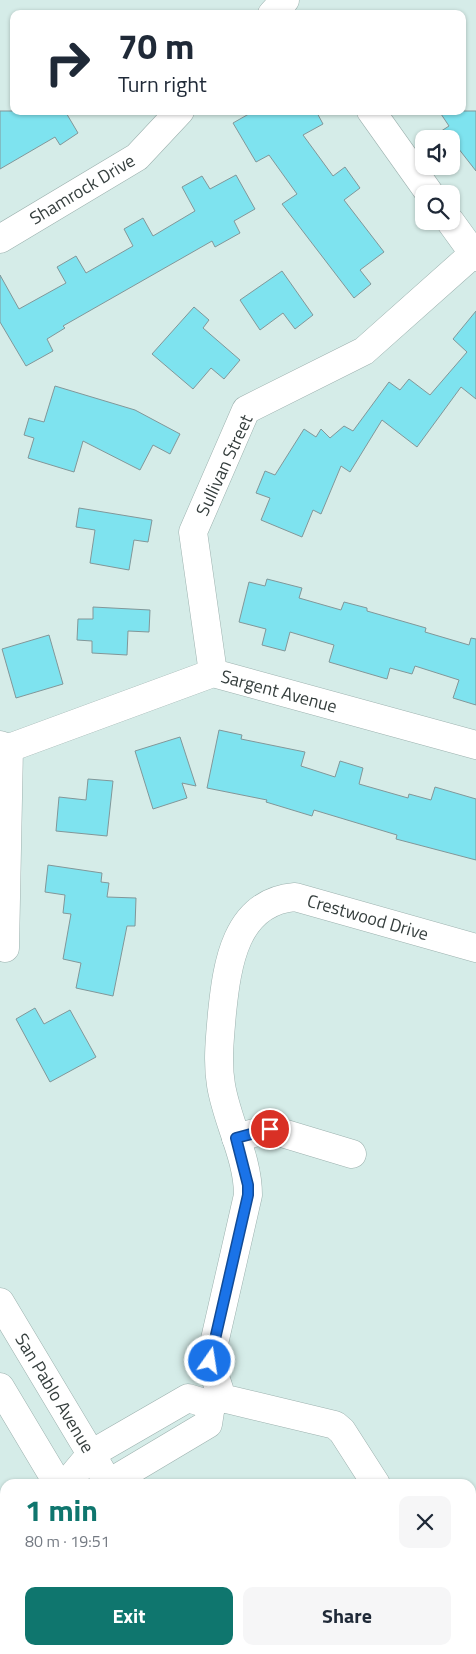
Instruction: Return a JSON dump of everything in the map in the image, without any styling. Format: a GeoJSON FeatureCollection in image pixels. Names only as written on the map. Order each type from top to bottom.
{"type":"FeatureCollection","features":[{"type":"Feature","properties":{"kind":"street"},"geometry":{"type":"LineString","coordinates":[[276,10],[285,0]]}},
{"type":"Feature","properties":{"kind":"street","name":"Shamrock Drive"},"geometry":{"type":"LineString","coordinates":[[0,239],[137,157],[176,115]]}},
{"type":"Feature","properties":{"kind":"street"},"geometry":{"type":"LineString","coordinates":[[375,115],[424,185]]}},
{"type":"Feature","properties":{"kind":"street"},"geometry":{"type":"LineString","coordinates":[[457,230],[475,255]]}},
{"type":"Feature","properties":{"kind":"street","name":"Sullivan Street"},"geometry":{"type":"LineString","coordinates":[[213,673],[193,532],[246,410],[364,350],[475,255]]}},
{"type":"Feature","properties":{"kind":"street","name":"Sargent Avenue"},"geometry":{"type":"LineString","coordinates":[[5,747],[213,673],[476,745]]}},
{"type":"Feature","properties":{"kind":"street"},"geometry":{"type":"LineString","coordinates":[[5,747],[5,948]]}},
{"type":"Feature","properties":{"kind":"street","name":"Crestwood Drive"},"geometry":{"type":"LineString","coordinates":[[216,1402],[210,1361],[248,1195],[248,1185],[226,1108],[219,1062],[228,964],[243,928],[271,902],[282,898],[295,897],[476,948]]}},
{"type":"Feature","properties":{"kind":"street"},"geometry":{"type":"LineString","coordinates":[[236,1138],[270,1129],[352,1154]]}},
{"type":"Feature","properties":{"kind":"street","name":"San Pablo Avenue"},"geometry":{"type":"LineString","coordinates":[[0,1302],[107,1479]]}},
{"type":"Feature","properties":{"kind":"street"},"geometry":{"type":"LineString","coordinates":[[0,1387],[55,1479]]}},
{"type":"Feature","properties":{"kind":"street"},"geometry":{"type":"LineString","coordinates":[[70,1479],[92,1454],[188,1398],[335,1425],[342,1431],[373,1479]]}},
{"type":"Feature","properties":{"kind":"street"},"geometry":{"type":"LineString","coordinates":[[116,1479],[208,1424],[216,1402]]}},
{"type":"Feature","properties":{"kind":"building"},"geometry":{"type":"Polygon","coordinates":[[[0,111],[10,111],[10,115],[67,115],[78,133],[60,145],[55,137],[0,169],[0,111]]]}},
{"type":"Feature","properties":{"kind":"building"},"geometry":{"type":"Polygon","coordinates":[[[466,111],[476,111],[476,171],[460,151],[460,130],[443,130],[449,126],[442,115],[466,115],[466,111]]]}},
{"type":"Feature","properties":{"kind":"building"},"geometry":{"type":"Polygon","coordinates":[[[247,115],[318,115],[323,124],[303,135],[333,176],[345,167],[360,188],[344,200],[384,252],[360,270],[371,284],[354,298],[282,204],[297,194],[269,155],[256,162],[233,123],[247,115]]]}},
{"type":"Feature","properties":{"kind":"building"},"geometry":{"type":"Polygon","coordinates":[[[236,175],[255,209],[234,221],[240,233],[215,247],[212,241],[63,326],[65,328],[47,339],[53,351],[26,366],[0,322],[0,275],[19,309],[66,283],[57,267],[76,256],[86,273],[133,246],[124,229],[143,218],[153,236],[195,211],[182,187],[202,176],[210,189],[236,175]]]}},
{"type":"Feature","properties":{"kind":"building"},"geometry":{"type":"Polygon","coordinates":[[[282,271],[313,315],[295,329],[283,313],[260,330],[240,300],[282,271]]]}},
{"type":"Feature","properties":{"kind":"building"},"geometry":{"type":"Polygon","coordinates":[[[194,307],[209,320],[203,328],[240,360],[224,379],[211,368],[193,389],[152,354],[194,307]]]}},
{"type":"Feature","properties":{"kind":"building"},"geometry":{"type":"Polygon","coordinates":[[[476,311],[476,399],[461,387],[417,447],[382,420],[350,472],[341,466],[321,514],[313,510],[302,537],[261,520],[270,498],[256,493],[265,471],[275,475],[304,429],[316,437],[321,429],[330,438],[344,426],[353,431],[389,382],[400,390],[409,379],[430,395],[467,352],[453,339],[476,311]]]}},
{"type":"Feature","properties":{"kind":"building"},"geometry":{"type":"Polygon","coordinates":[[[55,386],[135,410],[180,434],[170,454],[153,445],[140,470],[83,441],[74,472],[28,458],[34,438],[24,435],[29,418],[44,422],[55,386]]]}},
{"type":"Feature","properties":{"kind":"building"},"geometry":{"type":"Polygon","coordinates":[[[79,508],[152,520],[148,542],[134,540],[129,570],[90,563],[95,530],[76,527],[79,508]]]}},
{"type":"Feature","properties":{"kind":"building"},"geometry":{"type":"Polygon","coordinates":[[[267,579],[302,588],[299,598],[341,610],[344,602],[367,608],[367,611],[426,628],[425,632],[469,645],[471,638],[476,639],[476,705],[453,698],[459,680],[415,666],[412,674],[390,668],[387,679],[329,662],[334,645],[290,632],[285,651],[262,645],[266,629],[239,622],[249,582],[265,586],[267,579]]]}},
{"type":"Feature","properties":{"kind":"building"},"geometry":{"type":"Polygon","coordinates":[[[93,607],[150,610],[149,632],[128,631],[127,655],[92,653],[92,641],[77,640],[78,619],[93,619],[93,607]]]}},
{"type":"Feature","properties":{"kind":"building"},"geometry":{"type":"Polygon","coordinates":[[[49,635],[63,684],[16,698],[2,649],[49,635]]]}},
{"type":"Feature","properties":{"kind":"building"},"geometry":{"type":"Polygon","coordinates":[[[219,730],[242,735],[241,739],[305,752],[301,766],[335,777],[340,761],[363,768],[359,784],[408,798],[409,794],[431,800],[435,787],[476,799],[476,860],[396,839],[397,835],[314,810],[312,816],[266,802],[267,800],[207,788],[219,730]]]}},
{"type":"Feature","properties":{"kind":"building"},"geometry":{"type":"Polygon","coordinates":[[[180,737],[196,786],[182,783],[187,798],[153,809],[135,751],[180,737]]]}},
{"type":"Feature","properties":{"kind":"building"},"geometry":{"type":"Polygon","coordinates":[[[88,779],[113,781],[107,836],[56,831],[59,797],[86,800],[88,779]]]}},
{"type":"Feature","properties":{"kind":"building"},"geometry":{"type":"Polygon","coordinates":[[[48,865],[102,873],[101,882],[109,883],[107,897],[136,898],[135,926],[127,926],[113,996],[76,988],[81,963],[63,959],[71,914],[63,913],[65,895],[45,892],[48,865]]]}},
{"type":"Feature","properties":{"kind":"building"},"geometry":{"type":"Polygon","coordinates":[[[35,1008],[44,1024],[70,1010],[96,1057],[50,1082],[16,1019],[35,1008]]]}},
{"type":"Feature","properties":{"kind":"route"},"geometry":{"type":"LineString","coordinates":[[210,1361],[248,1195],[246,1174],[236,1138],[270,1129]]}}]}
